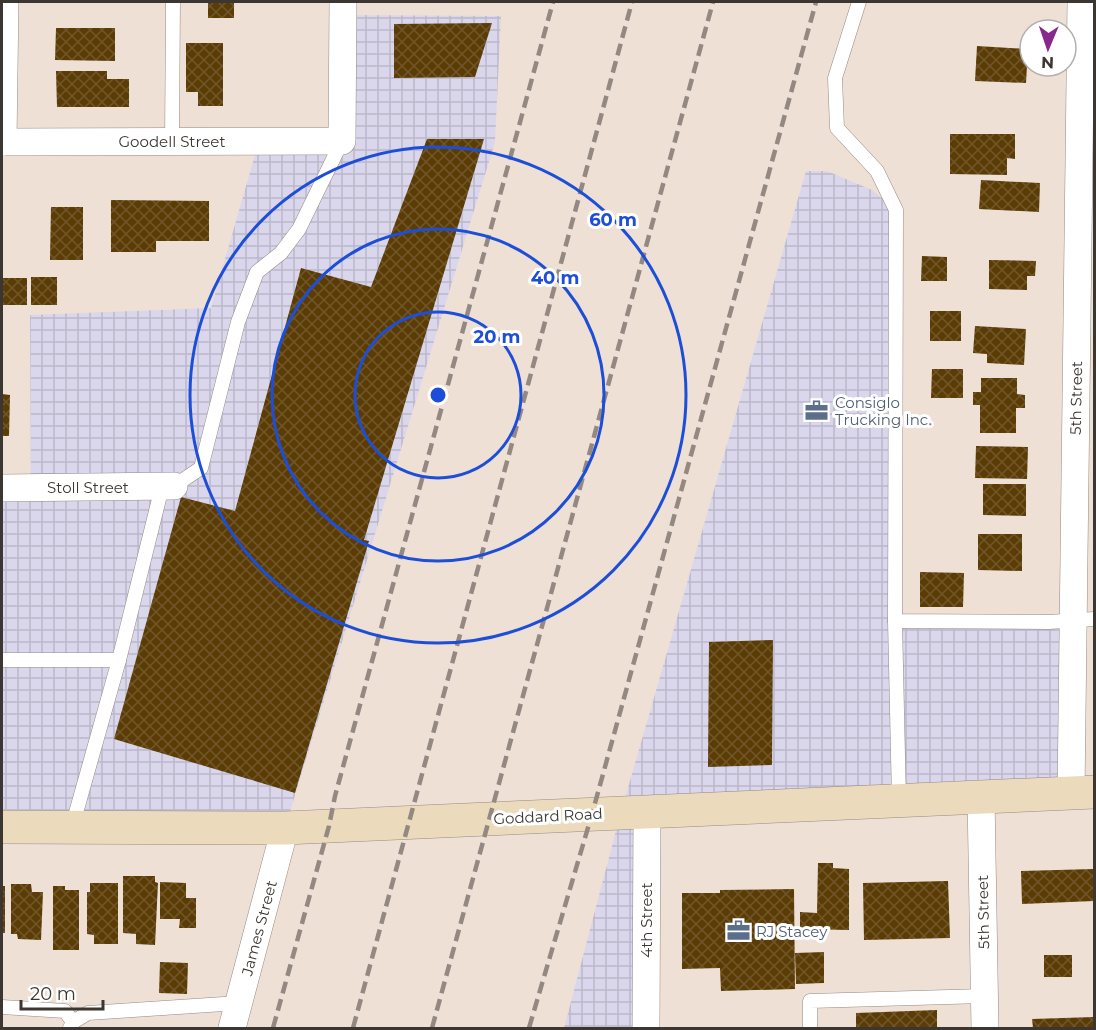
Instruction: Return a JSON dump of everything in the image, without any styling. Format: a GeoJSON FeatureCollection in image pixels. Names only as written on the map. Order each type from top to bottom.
{"type":"FeatureCollection","features":[{"type":"Feature","properties":{"kind":"street"},"geometry":{"type":"LineString","coordinates":[[2,142],[5,2]]}},
{"type":"Feature","properties":{"kind":"street"},"geometry":{"type":"LineString","coordinates":[[342,141],[343,2]]}},
{"type":"Feature","properties":{"kind":"street","name":"5th Street"},"geometry":{"type":"LineString","coordinates":[[1081,2],[1083,793]]}},
{"type":"Feature","properties":{"kind":"street","name":"Goodell Street"},"geometry":{"type":"LineString","coordinates":[[2,142],[342,141]]}},
{"type":"Feature","properties":{"kind":"street","name":"Stoll Street"},"geometry":{"type":"LineString","coordinates":[[2,488],[168,487]]}},
{"type":"Feature","properties":{"kind":"street","name":"Goddard Road"},"geometry":{"type":"LineString","coordinates":[[2,827],[285,828],[1083,793]]}},
{"type":"Feature","properties":{"kind":"street","name":"5th Street"},"geometry":{"type":"LineString","coordinates":[[981,796],[985,1029]]}},
{"type":"Feature","properties":{"kind":"street","name":"4th Street"},"geometry":{"type":"LineString","coordinates":[[646,1029],[647,811]]}},
{"type":"Feature","properties":{"kind":"street","name":"James Street"},"geometry":{"type":"LineString","coordinates":[[232,1029],[285,828]]}},
{"type":"Feature","properties":{"kind":"lane"},"geometry":{"type":"LineString","coordinates":[[172,141],[173,2]]}},
{"type":"Feature","properties":{"kind":"lane"},"geometry":{"type":"LineString","coordinates":[[859,2],[835,78],[837,128],[878,171],[896,210],[895,621],[898,800]]}},
{"type":"Feature","properties":{"kind":"lane"},"geometry":{"type":"LineString","coordinates":[[72,827],[168,487],[201,468],[238,322],[257,272],[281,253],[299,229],[342,141]]}},
{"type":"Feature","properties":{"kind":"lane"},"geometry":{"type":"LineString","coordinates":[[895,621],[1049,622],[1084,620]]}},
{"type":"Feature","properties":{"kind":"lane"},"geometry":{"type":"LineString","coordinates":[[2,660],[119,660]]}},
{"type":"Feature","properties":{"kind":"lane"},"geometry":{"type":"LineString","coordinates":[[810,1029],[810,1000],[984,996]]}},
{"type":"Feature","properties":{"kind":"lane"},"geometry":{"type":"LineString","coordinates":[[2,1007],[65,1011],[71,1025],[88,1013],[239,1003]]}},
{"type":"Feature","properties":{"kind":"shaded area"},"geometry":{"type":"Polygon","coordinates":[[[342,15],[501,16],[495,142],[285,828],[2,827],[2,488],[31,487],[30,315],[211,308],[259,141],[342,140],[342,15]]]}},
{"type":"Feature","properties":{"kind":"shaded area"},"geometry":{"type":"Polygon","coordinates":[[[806,171],[827,171],[872,190],[896,210],[895,621],[1073,620],[1071,794],[647,811],[646,1028],[564,1028],[621,812],[806,171]]]}},
{"type":"Feature","properties":{"kind":"building"},"geometry":{"type":"Polygon","coordinates":[[[208,2],[234,2],[234,18],[208,18],[208,2]]]}},
{"type":"Feature","properties":{"kind":"building"},"geometry":{"type":"Polygon","coordinates":[[[492,23],[475,77],[394,78],[394,24],[492,23]]]}},
{"type":"Feature","properties":{"kind":"building"},"geometry":{"type":"Polygon","coordinates":[[[56,28],[115,28],[115,61],[55,60],[56,28]]]}},
{"type":"Feature","properties":{"kind":"building"},"geometry":{"type":"Polygon","coordinates":[[[186,43],[223,43],[223,106],[198,106],[198,92],[186,92],[186,43]]]}},
{"type":"Feature","properties":{"kind":"building"},"geometry":{"type":"Polygon","coordinates":[[[977,46],[1018,48],[1018,78],[1026,78],[1026,83],[975,81],[977,46]]]}},
{"type":"Feature","properties":{"kind":"building"},"geometry":{"type":"Polygon","coordinates":[[[56,71],[107,71],[107,79],[129,79],[129,107],[57,107],[56,71]]]}},
{"type":"Feature","properties":{"kind":"building"},"geometry":{"type":"Polygon","coordinates":[[[950,134],[1015,134],[1015,159],[1007,158],[1007,175],[950,174],[950,134]]]}},
{"type":"Feature","properties":{"kind":"building"},"geometry":{"type":"Polygon","coordinates":[[[427,139],[484,139],[364,540],[369,541],[295,793],[114,739],[181,497],[235,511],[301,268],[371,287],[427,139]]]}},
{"type":"Feature","properties":{"kind":"building"},"geometry":{"type":"Polygon","coordinates":[[[981,180],[1040,183],[1039,212],[979,209],[981,180]]]}},
{"type":"Feature","properties":{"kind":"building"},"geometry":{"type":"Polygon","coordinates":[[[111,200],[209,201],[209,241],[156,241],[156,252],[111,252],[111,200]]]}},
{"type":"Feature","properties":{"kind":"building"},"geometry":{"type":"Polygon","coordinates":[[[51,207],[83,207],[83,260],[50,260],[51,207]]]}},
{"type":"Feature","properties":{"kind":"building"},"geometry":{"type":"Polygon","coordinates":[[[922,256],[947,257],[947,281],[921,281],[922,256]]]}},
{"type":"Feature","properties":{"kind":"building"},"geometry":{"type":"Polygon","coordinates":[[[989,260],[1036,261],[1035,276],[1027,276],[1027,290],[989,289],[989,260]]]}},
{"type":"Feature","properties":{"kind":"building"},"geometry":{"type":"Polygon","coordinates":[[[31,277],[57,277],[57,305],[31,305],[31,277]]]}},
{"type":"Feature","properties":{"kind":"building"},"geometry":{"type":"Polygon","coordinates":[[[2,278],[27,278],[27,305],[2,305],[2,278]]]}},
{"type":"Feature","properties":{"kind":"building"},"geometry":{"type":"Polygon","coordinates":[[[930,311],[961,311],[961,341],[930,341],[930,311]]]}},
{"type":"Feature","properties":{"kind":"building"},"geometry":{"type":"Polygon","coordinates":[[[975,326],[1026,329],[1024,365],[987,363],[987,354],[973,353],[975,326]]]}},
{"type":"Feature","properties":{"kind":"building"},"geometry":{"type":"Polygon","coordinates":[[[932,369],[963,369],[963,398],[931,398],[932,369]]]}},
{"type":"Feature","properties":{"kind":"building"},"geometry":{"type":"Polygon","coordinates":[[[981,378],[1017,378],[1017,394],[1025,395],[1025,408],[1016,408],[1016,433],[980,433],[980,405],[973,405],[973,392],[981,392],[981,378]]]}},
{"type":"Feature","properties":{"kind":"building"},"geometry":{"type":"Polygon","coordinates":[[[2,394],[10,395],[9,436],[2,436],[2,394]]]}},
{"type":"Feature","properties":{"kind":"building"},"geometry":{"type":"Polygon","coordinates":[[[976,446],[1028,447],[1027,479],[975,478],[976,446]]]}},
{"type":"Feature","properties":{"kind":"building"},"geometry":{"type":"Polygon","coordinates":[[[983,484],[1026,484],[1026,516],[983,515],[983,484]]]}},
{"type":"Feature","properties":{"kind":"building"},"geometry":{"type":"Polygon","coordinates":[[[978,534],[1022,534],[1022,571],[978,570],[978,534]]]}},
{"type":"Feature","properties":{"kind":"building"},"geometry":{"type":"Polygon","coordinates":[[[920,572],[964,573],[963,607],[920,607],[920,572]]]}},
{"type":"Feature","properties":{"kind":"building"},"geometry":{"type":"Polygon","coordinates":[[[773,640],[772,765],[708,767],[709,642],[773,640]]]}},
{"type":"Feature","properties":{"kind":"building"},"geometry":{"type":"Polygon","coordinates":[[[818,863],[833,863],[833,868],[849,869],[849,930],[800,929],[800,912],[817,913],[818,863]]]}},
{"type":"Feature","properties":{"kind":"building"},"geometry":{"type":"Polygon","coordinates":[[[1094,869],[1094,901],[1022,904],[1021,871],[1094,869]]]}},
{"type":"Feature","properties":{"kind":"building"},"geometry":{"type":"Polygon","coordinates":[[[123,876],[155,876],[155,882],[158,883],[155,945],[136,944],[136,934],[123,933],[123,876]]]}},
{"type":"Feature","properties":{"kind":"building"},"geometry":{"type":"Polygon","coordinates":[[[948,881],[950,938],[864,940],[863,883],[948,881]]]}},
{"type":"Feature","properties":{"kind":"building"},"geometry":{"type":"Polygon","coordinates":[[[160,882],[186,883],[186,898],[196,898],[196,928],[179,928],[180,919],[160,919],[160,882]]]}},
{"type":"Feature","properties":{"kind":"building"},"geometry":{"type":"Polygon","coordinates":[[[90,883],[118,883],[118,944],[94,944],[94,935],[87,934],[87,892],[90,892],[90,883]]]}},
{"type":"Feature","properties":{"kind":"building"},"geometry":{"type":"Polygon","coordinates":[[[11,884],[31,884],[32,892],[43,892],[41,940],[18,939],[17,934],[11,934],[11,884]]]}},
{"type":"Feature","properties":{"kind":"building"},"geometry":{"type":"Polygon","coordinates":[[[2,886],[5,886],[5,933],[2,933],[2,886]]]}},
{"type":"Feature","properties":{"kind":"building"},"geometry":{"type":"Polygon","coordinates":[[[53,886],[65,886],[65,890],[79,890],[79,950],[53,950],[53,886]]]}},
{"type":"Feature","properties":{"kind":"building","name":"RJ Stacey"},"geometry":{"type":"Polygon","coordinates":[[[794,889],[795,989],[721,991],[720,968],[682,969],[682,893],[794,889]]]}},
{"type":"Feature","properties":{"kind":"building"},"geometry":{"type":"Polygon","coordinates":[[[824,952],[824,983],[796,984],[795,953],[824,952]]]}},
{"type":"Feature","properties":{"kind":"building"},"geometry":{"type":"Polygon","coordinates":[[[1044,955],[1072,955],[1072,977],[1044,977],[1044,955]]]}},
{"type":"Feature","properties":{"kind":"building"},"geometry":{"type":"Polygon","coordinates":[[[160,962],[188,963],[187,994],[159,993],[160,962]]]}},
{"type":"Feature","properties":{"kind":"building"},"geometry":{"type":"Polygon","coordinates":[[[937,1010],[937,1028],[856,1028],[856,1013],[937,1010]]]}},
{"type":"Feature","properties":{"kind":"building"},"geometry":{"type":"Polygon","coordinates":[[[1094,1017],[1094,1028],[1033,1028],[1032,1019],[1094,1017]]]}},
{"type":"Feature","properties":{"kind":"railway"},"geometry":{"type":"LineString","coordinates":[[273,1028],[553,2]]}},
{"type":"Feature","properties":{"kind":"railway"},"geometry":{"type":"LineString","coordinates":[[353,1028],[632,2]]}},
{"type":"Feature","properties":{"kind":"railway"},"geometry":{"type":"LineString","coordinates":[[432,1028],[713,2]]}},
{"type":"Feature","properties":{"kind":"railway"},"geometry":{"type":"LineString","coordinates":[[529,1028],[592,814],[816,2]]}},
{"type":"Feature","properties":{"kind":"place","name":"Consiglo Trucking Inc."},"geometry":{"type":"Point","coordinates":[817,411]}},
{"type":"Feature","properties":{"kind":"place","name":"RJ Stacey"},"geometry":{"type":"Point","coordinates":[738,931]}}]}
